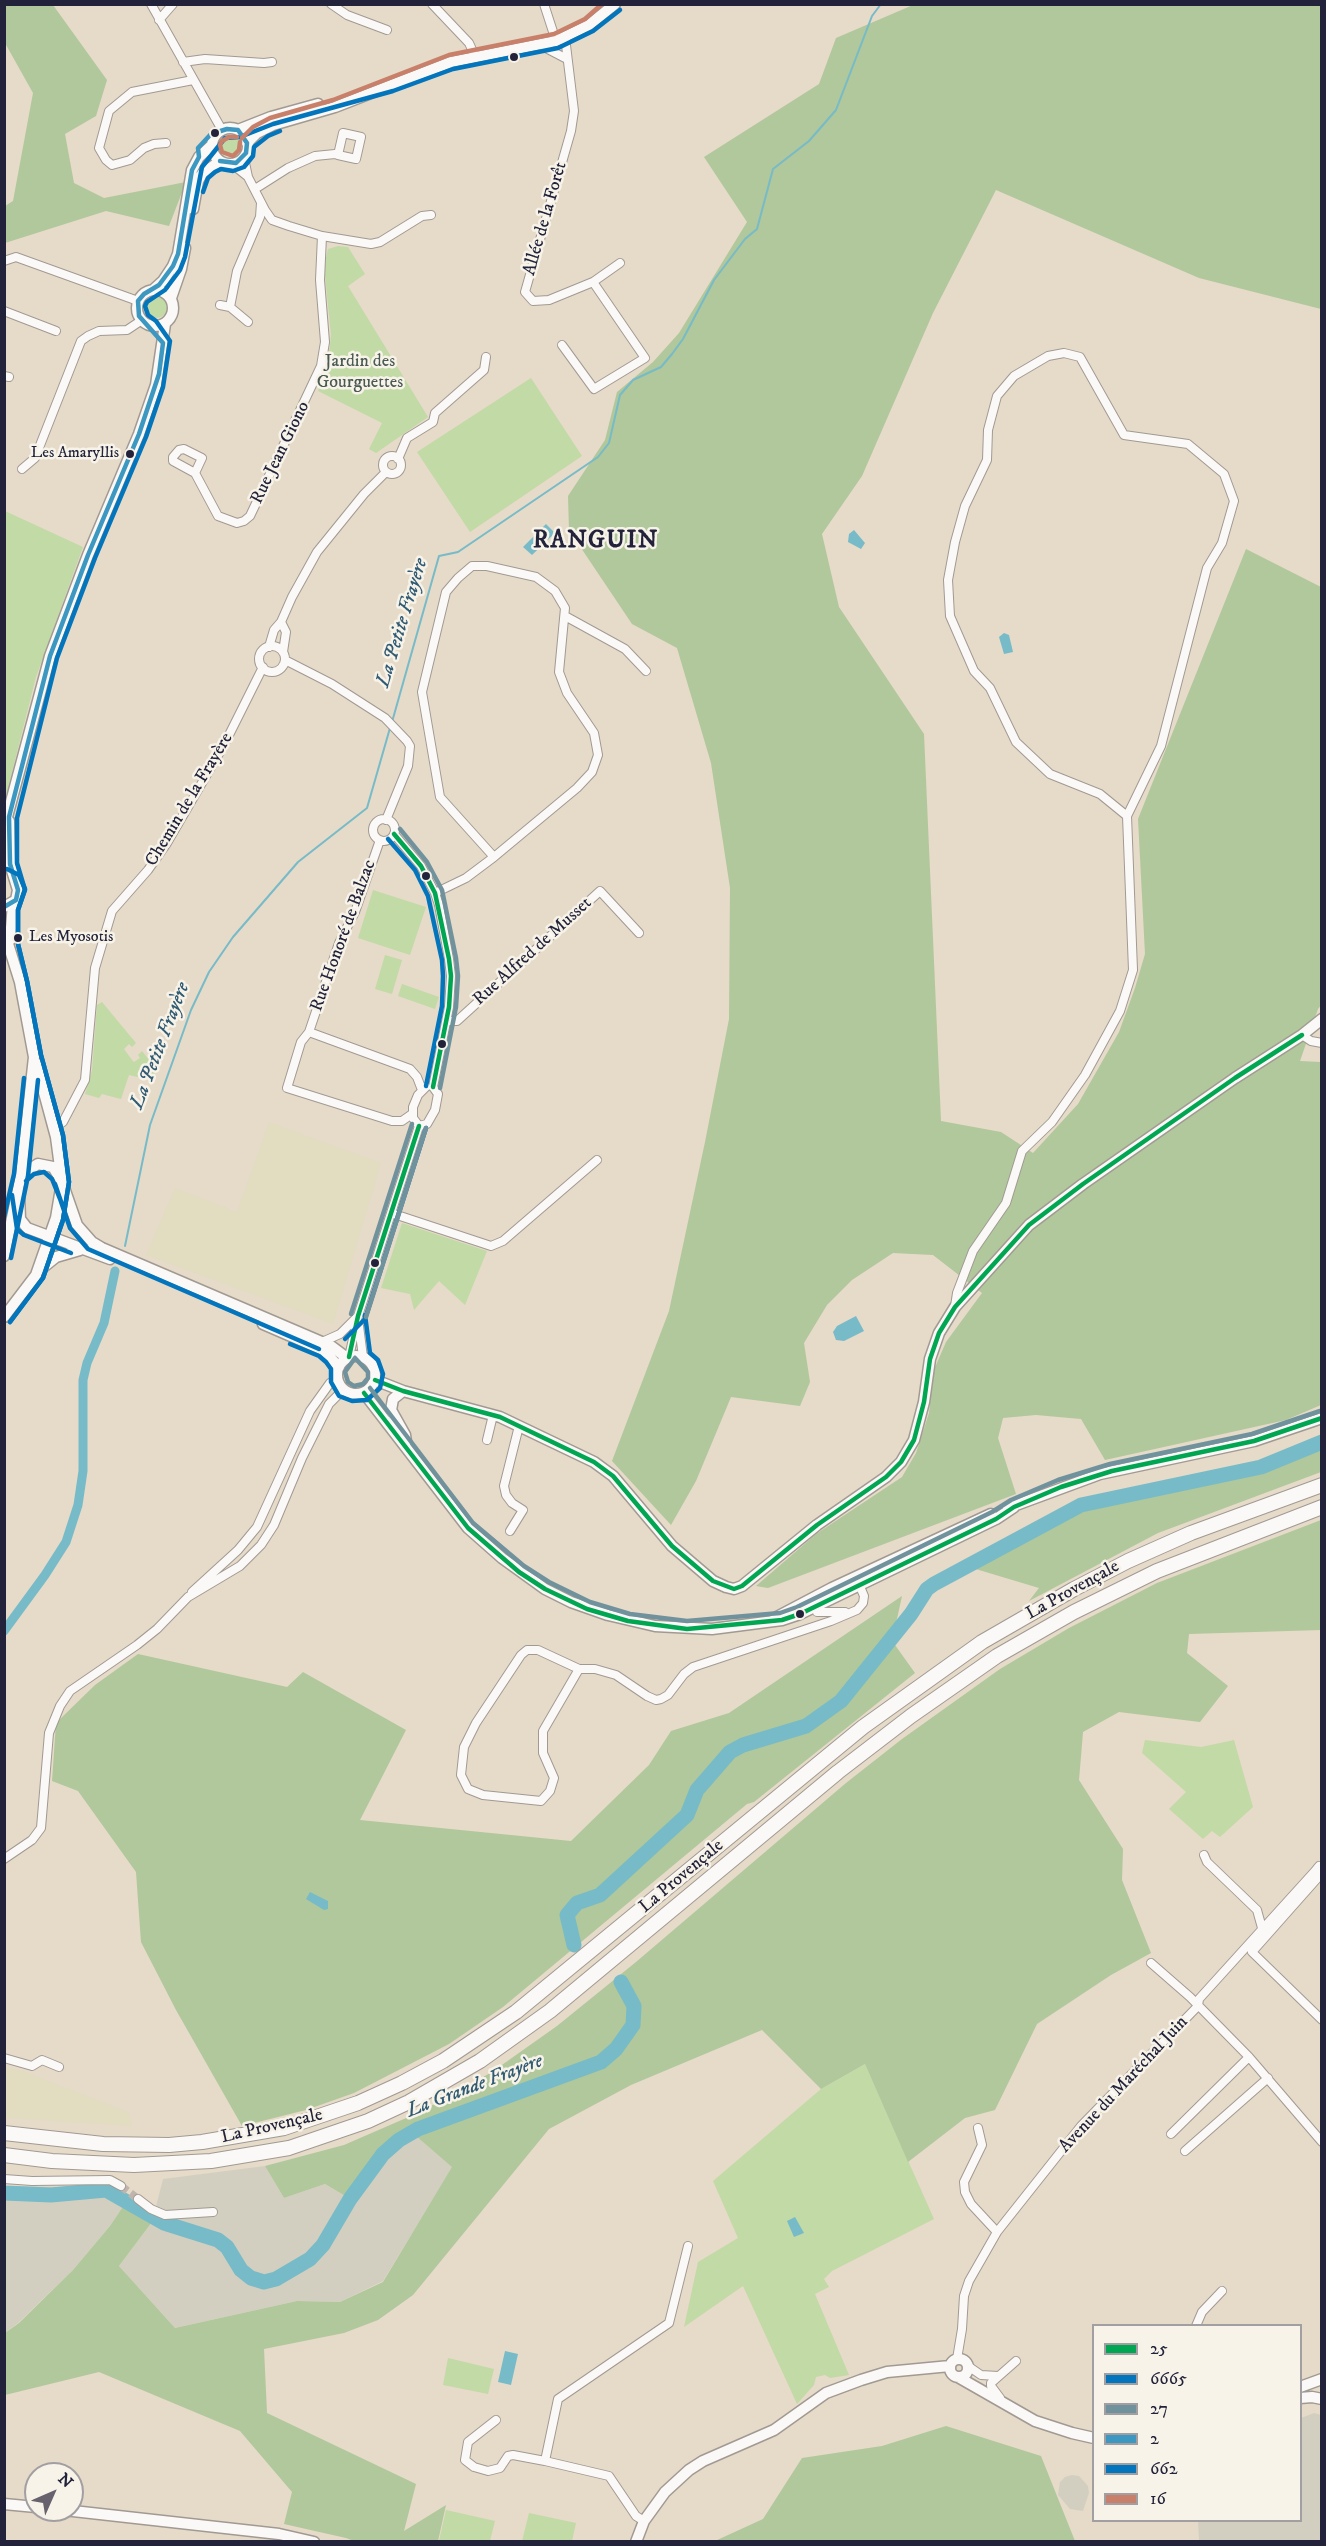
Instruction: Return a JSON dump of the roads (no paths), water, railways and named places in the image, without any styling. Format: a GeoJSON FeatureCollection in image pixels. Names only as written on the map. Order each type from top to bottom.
{"type":"FeatureCollection","features":[{"type":"Feature","properties":{"kind":"highway","name":"La Provençale"},"geometry":{"type":"LineString","coordinates":[[4,2133],[103,2144],[158,2145],[242,2137],[294,2125],[358,2103],[402,2083],[443,2061],[516,2012],[863,1727],[982,1642],[1128,1561],[1191,1533],[1322,1485]]}},
{"type":"Feature","properties":{"kind":"highway","name":"La Provençale"},"geometry":{"type":"LineString","coordinates":[[4,2155],[114,2165],[168,2165],[211,2161],[289,2148],[368,2121],[409,2102],[480,2061],[550,2011],[838,1772],[911,1716],[997,1656],[1091,1603],[1157,1571],[1322,1507]]}},
{"type":"Feature","properties":{"kind":"main road"},"geometry":{"type":"LineString","coordinates":[[171,298],[181,269],[198,181],[202,174],[226,162],[244,158],[247,143],[257,133],[273,125],[334,107],[451,62],[560,39],[601,18],[615,4]]}},
{"type":"Feature","properties":{"kind":"main road"},"geometry":{"type":"LineString","coordinates":[[163,343],[137,311],[138,301],[163,281],[173,266],[178,254],[192,170],[199,157],[212,145],[216,136],[222,130],[238,130],[271,117],[390,84]]}},
{"type":"Feature","properties":{"kind":"main road"},"geometry":{"type":"LineString","coordinates":[[238,130],[247,143]]}},
{"type":"Feature","properties":{"kind":"main road"},"geometry":{"type":"LineString","coordinates":[[212,145],[216,157],[226,162]]}},
{"type":"Feature","properties":{"kind":"main road"},"geometry":{"type":"LineString","coordinates":[[4,828],[9,817],[50,657],[88,555],[147,412],[159,374],[165,324],[172,315],[173,304],[171,298],[163,292],[153,290]]}},
{"type":"Feature","properties":{"kind":"main road"},"geometry":{"type":"LineString","coordinates":[[146,323],[165,324]]}},
{"type":"Feature","properties":{"kind":"main road"},"geometry":{"type":"LineString","coordinates":[[9,817],[9,878],[18,890],[9,906],[10,945]]}},
{"type":"Feature","properties":{"kind":"main road"},"geometry":{"type":"LineString","coordinates":[[4,931],[20,982],[34,1057],[53,1128],[62,1182],[77,1225],[92,1242],[331,1346],[348,1358],[363,1358],[375,1369],[375,1380],[371,1388],[364,1393],[353,1394],[340,1385],[339,1367],[323,1350],[136,1269],[21,1224],[18,1194]]}},
{"type":"Feature","properties":{"kind":"main road"},"geometry":{"type":"LineString","coordinates":[[375,1380],[493,1415],[594,1462],[613,1476],[672,1546],[713,1581],[726,1587],[742,1586],[809,1532],[885,1478],[901,1462],[914,1440],[924,1402],[930,1359],[939,1334],[955,1307],[1040,1216],[1322,1019]]}},
{"type":"Feature","properties":{"kind":"main road"},"geometry":{"type":"LineString","coordinates":[[4,1256],[21,1175],[34,1057]]}},
{"type":"Feature","properties":{"kind":"main road"},"geometry":{"type":"LineString","coordinates":[[21,1175],[31,1167],[46,1164],[53,1167],[62,1182],[51,1237],[36,1275]]}},
{"type":"Feature","properties":{"kind":"main road"},"geometry":{"type":"LineString","coordinates":[[4,1317],[45,1264],[66,1252],[83,1250]]}},
{"type":"Feature","properties":{"kind":"main road"},"geometry":{"type":"LineString","coordinates":[[339,1367],[348,1358]]}},
{"type":"Feature","properties":{"kind":"main road"},"geometry":{"type":"LineString","coordinates":[[403,1390],[393,1399],[391,1410],[405,1435],[406,1445]]}},
{"type":"Feature","properties":{"kind":"main road"},"geometry":{"type":"LineString","coordinates":[[364,1393],[468,1528],[519,1572],[566,1600],[628,1621],[670,1628],[712,1629],[773,1619],[782,1620],[813,1611],[858,1582]]}},
{"type":"Feature","properties":{"kind":"main road"},"geometry":{"type":"LineString","coordinates":[[773,1619],[786,1611],[858,1582],[982,1518],[1100,1474],[1254,1441],[1322,1418]]}},
{"type":"Feature","properties":{"kind":"main road"},"geometry":{"type":"LineString","coordinates":[[636,2541],[644,2521],[665,2492],[684,2474],[703,2461],[774,2430],[826,2393],[869,2377],[913,2369],[959,2369],[1006,2407],[1053,2428],[1092,2438]]}},
{"type":"Feature","properties":{"kind":"main road"},"geometry":{"type":"LineString","coordinates":[[1302,2387],[1322,2380],[1322,2398],[1302,2398]]}},
{"type":"Feature","properties":{"kind":"main road"},"geometry":{"type":"LineString","coordinates":[[4,2504],[24,2506]]}},
{"type":"Feature","properties":{"kind":"main road"},"geometry":{"type":"LineString","coordinates":[[84,2512],[279,2534],[314,2541]]}},
{"type":"Feature","properties":{"kind":"street"},"geometry":{"type":"LineString","coordinates":[[151,4],[222,130]]}},
{"type":"Feature","properties":{"kind":"street"},"geometry":{"type":"LineString","coordinates":[[159,20],[172,4]]}},
{"type":"Feature","properties":{"kind":"street"},"geometry":{"type":"LineString","coordinates":[[331,4],[346,15],[387,30]]}},
{"type":"Feature","properties":{"kind":"street"},"geometry":{"type":"LineString","coordinates":[[432,4],[469,42],[475,56]]}},
{"type":"Feature","properties":{"kind":"street","name":"Allée de la Forêt"},"geometry":{"type":"LineString","coordinates":[[544,4],[567,59],[574,111],[571,131],[525,292],[533,302],[549,300],[593,282],[621,263]]}},
{"type":"Feature","properties":{"kind":"street"},"geometry":{"type":"LineString","coordinates":[[540,45],[567,59]]}},
{"type":"Feature","properties":{"kind":"street"},"geometry":{"type":"LineString","coordinates":[[183,62],[206,58],[272,62]]}},
{"type":"Feature","properties":{"kind":"street"},"geometry":{"type":"LineString","coordinates":[[166,143],[144,148],[130,160],[112,165],[99,148],[110,111],[132,92],[193,80]]}},
{"type":"Feature","properties":{"kind":"street"},"geometry":{"type":"LineString","coordinates":[[255,189],[288,168],[315,156],[338,155]]}},
{"type":"Feature","properties":{"kind":"street"},"geometry":{"type":"LineString","coordinates":[[244,158],[248,177],[272,220],[322,236],[371,244],[380,242],[422,216],[431,215]]}},
{"type":"Feature","properties":{"kind":"street"},"geometry":{"type":"LineString","coordinates":[[226,162],[248,177]]}},
{"type":"Feature","properties":{"kind":"street"},"geometry":{"type":"LineString","coordinates":[[230,307],[237,271],[260,216],[261,202]]}},
{"type":"Feature","properties":{"kind":"street","name":"Rue Jean Giono"},"geometry":{"type":"LineString","coordinates":[[195,472],[218,516],[237,523],[250,516],[321,366],[325,342],[320,280],[322,236]]}},
{"type":"Feature","properties":{"kind":"street"},"geometry":{"type":"LineString","coordinates":[[4,261],[16,257],[138,301]]}},
{"type":"Feature","properties":{"kind":"street"},"geometry":{"type":"LineString","coordinates":[[562,345],[594,389],[645,358],[593,282]]}},
{"type":"Feature","properties":{"kind":"street"},"geometry":{"type":"LineString","coordinates":[[220,305],[230,307],[248,322]]}},
{"type":"Feature","properties":{"kind":"street"},"geometry":{"type":"LineString","coordinates":[[4,311],[56,331]]}},
{"type":"Feature","properties":{"kind":"street"},"geometry":{"type":"LineString","coordinates":[[22,469],[35,458],[81,341],[99,331],[127,330],[146,323]]}},
{"type":"Feature","properties":{"kind":"street"},"geometry":{"type":"LineString","coordinates":[[955,1307],[957,1293],[973,1251],[1006,1203],[1022,1151],[1052,1122],[1085,1075],[1120,1011],[1133,970],[1127,816],[1161,746],[1207,568],[1222,543],[1234,501],[1224,474],[1188,444],[1124,435],[1080,357],[1064,353],[1048,356],[1014,376],[997,396],[988,430],[987,460],[965,506],[955,542],[948,580],[950,616],[974,671],[990,687],[1016,742],[1050,774],[1100,794],[1127,816]]}},
{"type":"Feature","properties":{"kind":"street"},"geometry":{"type":"LineString","coordinates":[[386,472],[392,474],[398,472],[401,467],[398,459],[407,438],[433,422],[435,413],[484,370],[486,357]]}},
{"type":"Feature","properties":{"kind":"street"},"geometry":{"type":"LineString","coordinates":[[386,472],[383,464],[386,459],[391,457],[398,459]]}},
{"type":"Feature","properties":{"kind":"street"},"geometry":{"type":"LineString","coordinates":[[269,647],[274,630],[281,622],[317,552],[364,494],[386,472]]}},
{"type":"Feature","properties":{"kind":"street"},"geometry":{"type":"LineString","coordinates":[[435,893],[466,878],[494,856],[577,788],[592,772],[598,755],[594,734],[567,693],[559,672],[566,608],[548,584],[536,577],[487,566],[472,566],[446,592],[422,692],[440,796],[494,856]]}},
{"type":"Feature","properties":{"kind":"street"},"geometry":{"type":"LineString","coordinates":[[565,616],[625,649],[646,670]]}},
{"type":"Feature","properties":{"kind":"street"},"geometry":{"type":"LineString","coordinates":[[281,622],[286,632],[284,656],[282,667],[276,671],[269,671],[263,667],[260,657],[263,651],[269,647],[277,647],[284,656],[385,718],[410,746],[408,766],[386,820],[377,823],[374,829],[375,835],[380,840],[390,839],[394,834],[394,825],[386,820]]}},
{"type":"Feature","properties":{"kind":"street","name":"Chemin de la Frayère"},"geometry":{"type":"LineString","coordinates":[[53,1128],[63,1122],[85,1080],[94,968],[112,911],[148,870],[167,843],[224,745],[263,667]]}},
{"type":"Feature","properties":{"kind":"street"},"geometry":{"type":"LineString","coordinates":[[394,834],[421,866],[440,905],[451,976],[447,1021],[433,1087],[438,1094],[435,1110],[426,1124],[419,1126]]}},
{"type":"Feature","properties":{"kind":"street","name":"Rue Honoré de Balzac"},"geometry":{"type":"LineString","coordinates":[[380,840],[355,912],[339,944],[309,1032],[301,1042],[287,1088],[392,1121],[402,1121],[412,1114]]}},
{"type":"Feature","properties":{"kind":"street","name":"Rue Alfred de Musset"},"geometry":{"type":"LineString","coordinates":[[447,1021],[457,1021],[600,891],[639,933]]}},
{"type":"Feature","properties":{"kind":"street"},"geometry":{"type":"LineString","coordinates":[[309,1032],[410,1069],[417,1077],[422,1090]]}},
{"type":"Feature","properties":{"kind":"street"},"geometry":{"type":"LineString","coordinates":[[1302,1035],[1311,1041],[1322,1043]]}},
{"type":"Feature","properties":{"kind":"street"},"geometry":{"type":"LineString","coordinates":[[419,1126],[415,1123],[412,1114],[415,1101],[422,1090],[433,1087]]}},
{"type":"Feature","properties":{"kind":"street"},"geometry":{"type":"LineString","coordinates":[[348,1358],[358,1316],[419,1126]]}},
{"type":"Feature","properties":{"kind":"street"},"geometry":{"type":"LineString","coordinates":[[391,1213],[491,1246],[503,1241],[597,1160]]}},
{"type":"Feature","properties":{"kind":"street"},"geometry":{"type":"LineString","coordinates":[[322,1342],[340,1334],[358,1316]]}},
{"type":"Feature","properties":{"kind":"street"},"geometry":{"type":"LineString","coordinates":[[358,1316],[363,1358]]}},
{"type":"Feature","properties":{"kind":"street"},"geometry":{"type":"LineString","coordinates":[[4,1859],[32,1840],[41,1828],[49,1733],[60,1706],[70,1690],[157,1629],[197,1585],[238,1550],[257,1527],[310,1411],[330,1383],[340,1385],[296,1471],[274,1525],[261,1545],[240,1566],[188,1597]]}},
{"type":"Feature","properties":{"kind":"street"},"geometry":{"type":"LineString","coordinates":[[487,1440],[493,1415]]}},
{"type":"Feature","properties":{"kind":"street"},"geometry":{"type":"LineString","coordinates":[[510,1531],[522,1510],[506,1495],[504,1486],[519,1426]]}},
{"type":"Feature","properties":{"kind":"street"},"geometry":{"type":"LineString","coordinates":[[579,1669],[543,1731],[543,1753],[554,1778],[550,1791],[541,1801],[483,1795],[468,1789],[461,1775],[464,1747],[476,1723],[520,1655],[527,1650],[538,1650],[579,1669],[595,1669],[616,1675],[656,1700],[668,1695],[684,1674],[693,1667],[854,1611],[862,1603],[864,1596],[858,1582]]}},
{"type":"Feature","properties":{"kind":"street"},"geometry":{"type":"LineString","coordinates":[[813,1611],[854,1611]]}},
{"type":"Feature","properties":{"kind":"street"},"geometry":{"type":"LineString","coordinates":[[811,1627],[819,1621],[820,1617],[813,1611]]}},
{"type":"Feature","properties":{"kind":"street"},"geometry":{"type":"LineString","coordinates":[[1204,1855],[1207,1862],[1257,1910],[1262,1928]]}},
{"type":"Feature","properties":{"kind":"street"},"geometry":{"type":"LineString","coordinates":[[1321,1869],[1252,1952],[1322,2020]]}},
{"type":"Feature","properties":{"kind":"street","name":"Avenue du Maréchal Juin"},"geometry":{"type":"LineString","coordinates":[[959,2369],[964,2296],[969,2281],[997,2232],[1081,2126],[1198,2006],[1199,1999],[1262,1928],[1321,1869]]}},
{"type":"Feature","properties":{"kind":"street"},"geometry":{"type":"LineString","coordinates":[[1151,1964],[1198,2006],[1249,2057],[1322,2142]]}},
{"type":"Feature","properties":{"kind":"street"},"geometry":{"type":"LineString","coordinates":[[1171,2134],[1249,2057]]}},
{"type":"Feature","properties":{"kind":"street"},"geometry":{"type":"LineString","coordinates":[[4,2058],[32,2066],[42,2060],[58,2067]]}},
{"type":"Feature","properties":{"kind":"street"},"geometry":{"type":"LineString","coordinates":[[1185,2151],[1268,2078]]}},
{"type":"Feature","properties":{"kind":"street"},"geometry":{"type":"LineString","coordinates":[[978,2128],[982,2145],[964,2182],[965,2192],[971,2204],[997,2232]]}},
{"type":"Feature","properties":{"kind":"street"},"geometry":{"type":"LineString","coordinates":[[4,2179],[110,2180],[121,2186]]}},
{"type":"Feature","properties":{"kind":"street"},"geometry":{"type":"LineString","coordinates":[[138,2199],[151,2209],[165,2215],[213,2212]]}},
{"type":"Feature","properties":{"kind":"street"},"geometry":{"type":"LineString","coordinates":[[545,2461],[558,2399],[669,2324],[688,2246]]}},
{"type":"Feature","properties":{"kind":"street"},"geometry":{"type":"LineString","coordinates":[[1196,2324],[1202,2312],[1222,2291]]}},
{"type":"Feature","properties":{"kind":"street"},"geometry":{"type":"LineString","coordinates":[[1006,2407],[991,2386],[994,2379],[1016,2361]]}},
{"type":"Feature","properties":{"kind":"street"},"geometry":{"type":"LineString","coordinates":[[959,2369],[999,2376]]}},
{"type":"Feature","properties":{"kind":"street"},"geometry":{"type":"LineString","coordinates":[[496,2420],[468,2442],[465,2460],[474,2467],[488,2471],[500,2468],[508,2456],[513,2455],[609,2476],[636,2516],[644,2521]]}},
{"type":"Feature","properties":{"kind":"water"},"geometry":{"type":"Polygon","coordinates":[[[546,524],[555,533],[532,555],[523,547],[546,524]]]}},
{"type":"Feature","properties":{"kind":"water"},"geometry":{"type":"Polygon","coordinates":[[[854,530],[865,543],[861,549],[848,542],[849,534],[854,530]]]}},
{"type":"Feature","properties":{"kind":"water"},"geometry":{"type":"Polygon","coordinates":[[[1004,633],[1009,635],[1013,652],[1004,654],[999,637],[1004,633]]]}},
{"type":"Feature","properties":{"kind":"water"},"geometry":{"type":"Polygon","coordinates":[[[856,1316],[864,1331],[844,1341],[836,1340],[833,1332],[837,1326],[856,1316]]]}},
{"type":"Feature","properties":{"kind":"water"},"geometry":{"type":"Polygon","coordinates":[[[310,1892],[328,1901],[328,1909],[324,1910],[306,1899],[310,1892]]]}},
{"type":"Feature","properties":{"kind":"water"},"geometry":{"type":"Polygon","coordinates":[[[795,2217],[804,2233],[794,2237],[787,2221],[795,2217]]]}},
{"type":"Feature","properties":{"kind":"water"},"geometry":{"type":"Polygon","coordinates":[[[505,2351],[518,2354],[511,2385],[498,2382],[505,2351]]]}},
{"type":"Feature","properties":{"kind":"waterway","name":"La Petite Frayère"},"geometry":{"type":"LineString","coordinates":[[392,722],[439,556],[458,552],[598,457],[609,443],[620,395],[633,380],[661,367],[672,354],[683,339],[714,280],[745,239],[757,229],[773,169],[809,141],[836,110],[872,16],[881,4]]}},
{"type":"Feature","properties":{"kind":"waterway","name":"La Petite Frayère"},"geometry":{"type":"LineString","coordinates":[[125,1246],[150,1125],[191,1010],[209,972],[233,937],[298,862],[367,808],[390,728]]}},
{"type":"Feature","properties":{"kind":"waterway","name":"La Petite Frayère"},"geometry":{"type":"LineString","coordinates":[[4,1631],[66,1542],[78,1505],[83,1471],[83,1380],[87,1363],[104,1323],[115,1271]]}},
{"type":"Feature","properties":{"kind":"waterway","name":"La Grande Frayère"},"geometry":{"type":"LineString","coordinates":[[574,1945],[567,1915],[577,1903],[600,1895],[687,1815],[697,1790],[730,1752],[743,1745],[806,1726],[841,1701],[911,1614],[927,1589],[934,1584],[1081,1505],[1261,1467],[1322,1442]]}},
{"type":"Feature","properties":{"kind":"waterway","name":"La Grande Frayère"},"geometry":{"type":"LineString","coordinates":[[4,2193],[51,2195],[106,2190],[164,2223],[218,2240],[227,2247],[241,2270],[251,2278],[264,2282],[276,2279],[310,2259],[323,2245],[350,2199],[383,2154],[399,2140],[418,2129],[601,2062],[616,2049],[633,2025],[634,2006],[621,1982]]}},
{"type":"Feature","properties":{"kind":"tunnel"},"geometry":{"type":"LineString","coordinates":[[121,2186],[138,2199]]}},
{"type":"Feature","properties":{"kind":"place","name":"Les Amaryllis"},"geometry":{"type":"Point","coordinates":[130,454]}},
{"type":"Feature","properties":{"kind":"place","name":"Les Myosotis"},"geometry":{"type":"Point","coordinates":[18,938]}},
{"type":"Feature","properties":{"kind":"district","name":"RANGUIN"},"geometry":{"type":"Point","coordinates":[596,542]}},
{"type":"Feature","properties":{"kind":"park label","name":"Jardin des Gourguettes"},"geometry":{"type":"Point","coordinates":[360,372]}}]}
